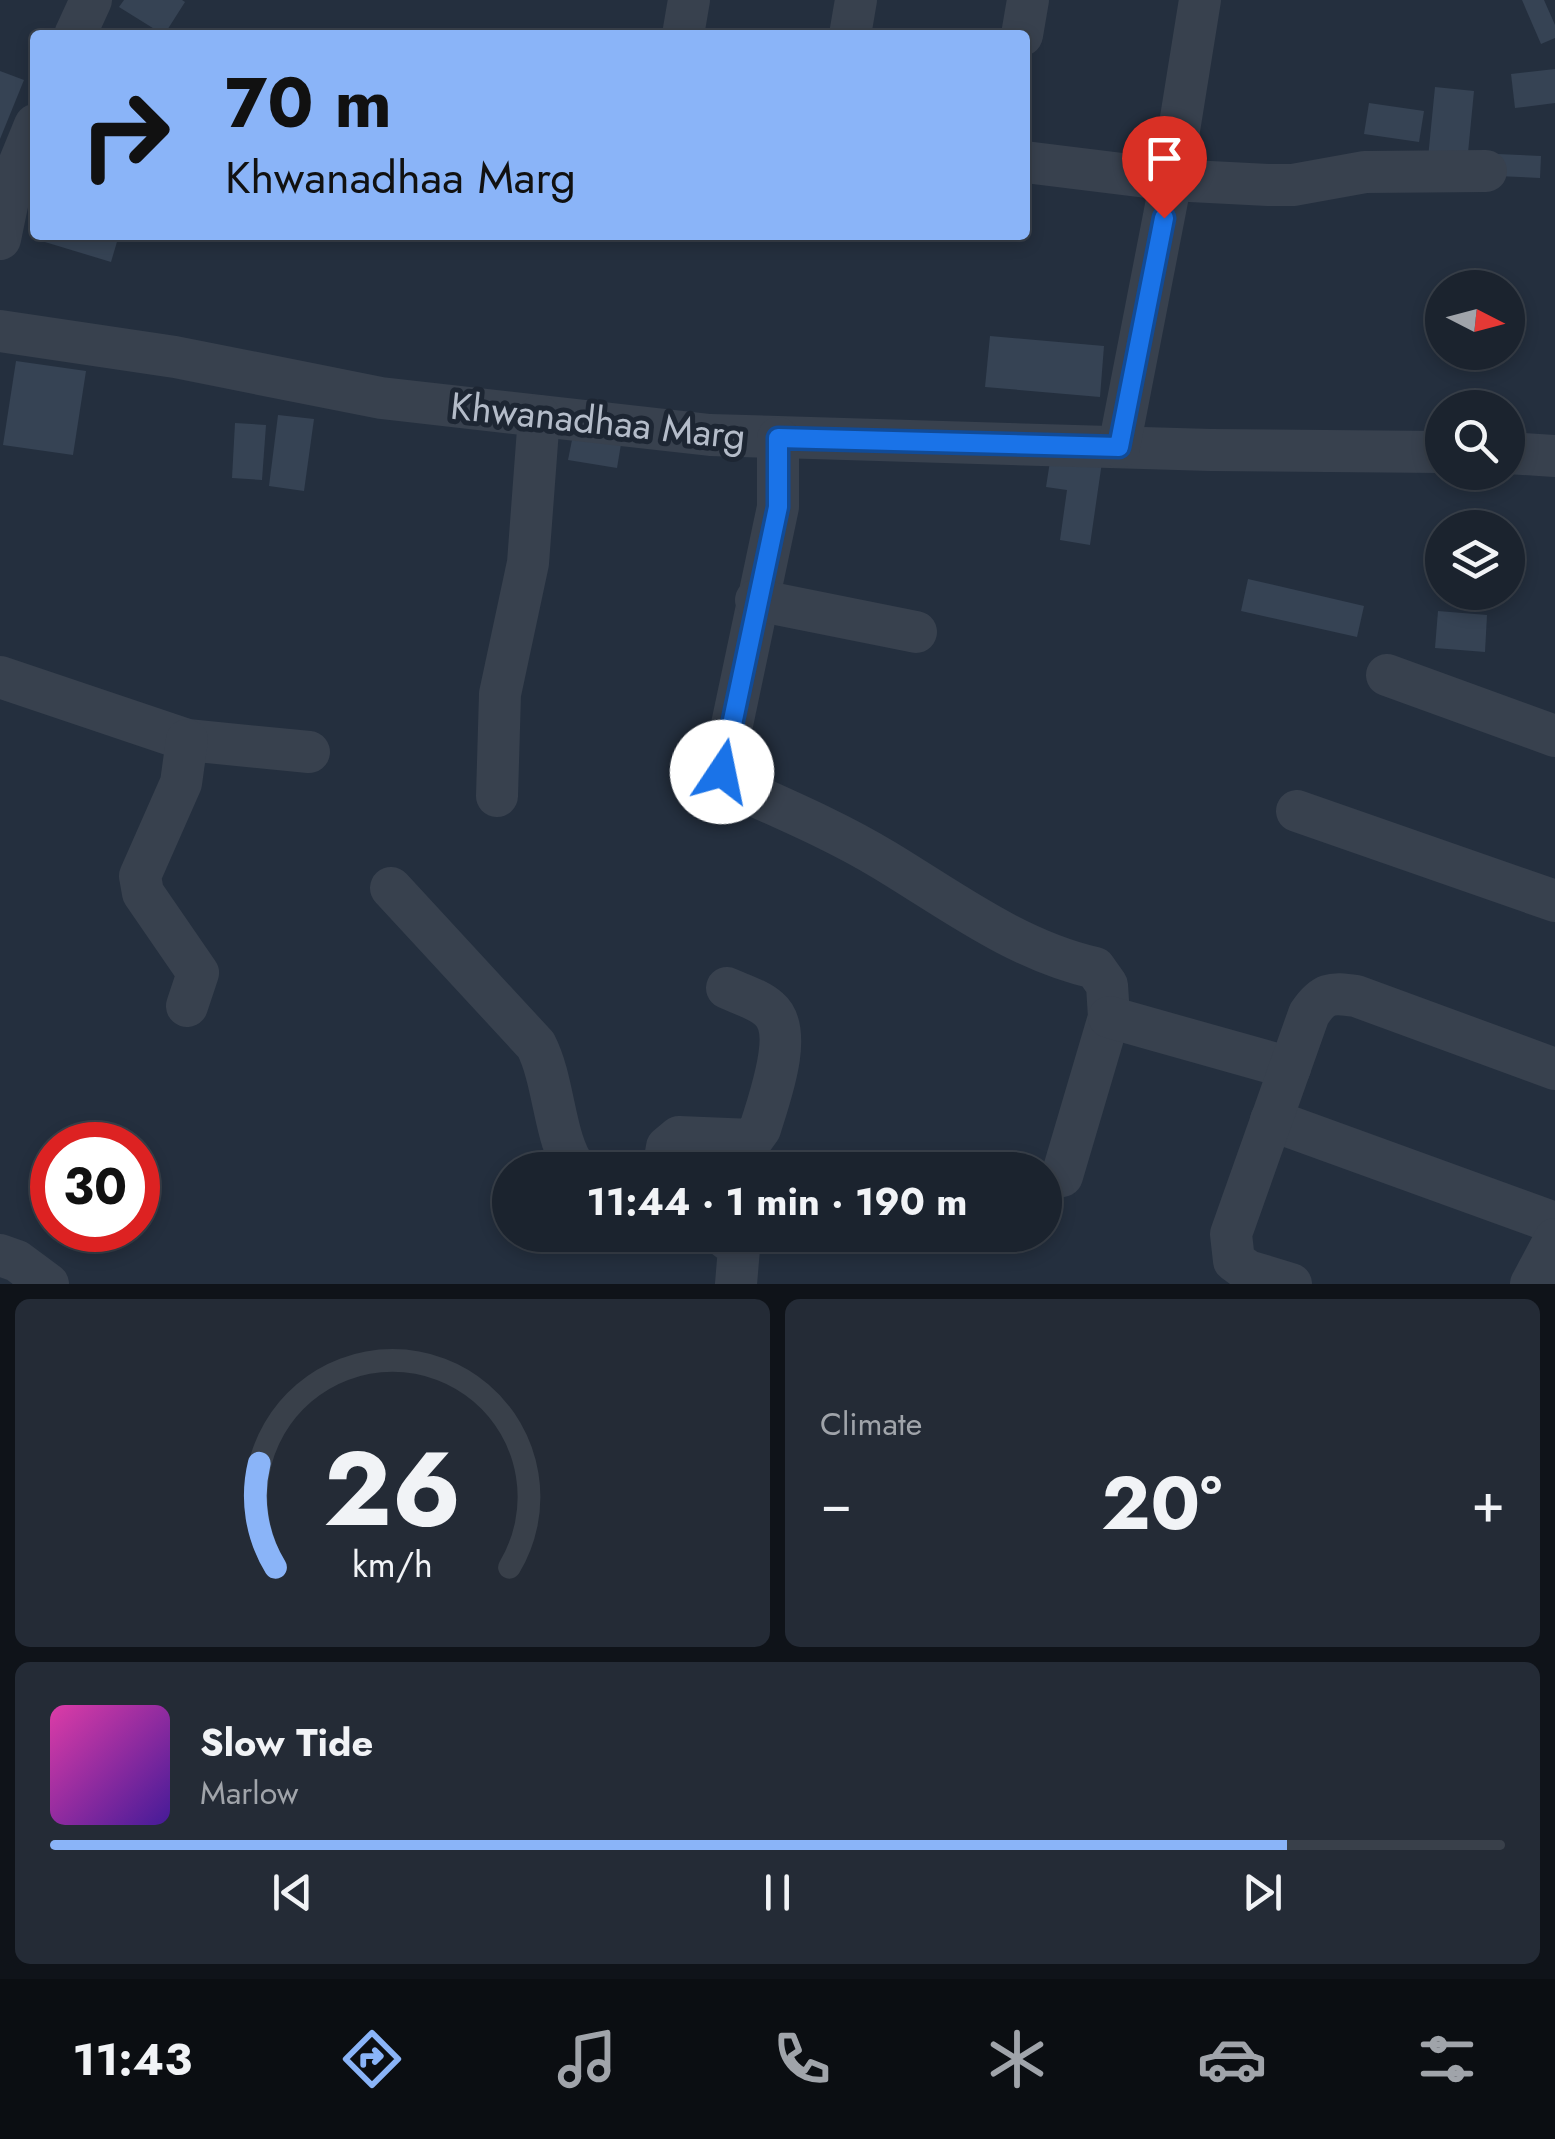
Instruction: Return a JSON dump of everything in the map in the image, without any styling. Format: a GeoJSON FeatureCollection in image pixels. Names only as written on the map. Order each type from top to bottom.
{"type":"FeatureCollection","features":[{"type":"Feature","properties":{"kind":"street"},"geometry":{"type":"LineString","coordinates":[[77,30],[91,0]]}},
{"type":"Feature","properties":{"kind":"street"},"geometry":{"type":"LineString","coordinates":[[683,30],[689,0]]}},
{"type":"Feature","properties":{"kind":"street"},"geometry":{"type":"LineString","coordinates":[[851,30],[856,0]]}},
{"type":"Feature","properties":{"kind":"street"},"geometry":{"type":"LineString","coordinates":[[1023,30],[1028,0]]}},
{"type":"Feature","properties":{"kind":"street"},"geometry":{"type":"LineString","coordinates":[[1119,447],[1171,180],[1200,0]]}},
{"type":"Feature","properties":{"kind":"street"},"geometry":{"type":"LineString","coordinates":[[0,239],[12,181],[30,137]]}},
{"type":"Feature","properties":{"kind":"street"},"geometry":{"type":"LineString","coordinates":[[1030,163],[1171,180],[1292,186],[1364,172],[1486,171]]}},
{"type":"Feature","properties":{"kind":"street","name":"Khwanadhaa Marg"},"geometry":{"type":"LineString","coordinates":[[0,330],[176,357],[381,398],[710,436],[1425,452]]}},
{"type":"Feature","properties":{"kind":"street"},"geometry":{"type":"LineString","coordinates":[[497,796],[500,694],[528,563],[539,416]]}},
{"type":"Feature","properties":{"kind":"street"},"geometry":{"type":"LineString","coordinates":[[778,438],[778,507],[722,772],[733,786],[882,859],[974,918],[1064,961],[1094,968],[1107,985],[1109,1018],[1062,1176]]}},
{"type":"Feature","properties":{"kind":"street"},"geometry":{"type":"LineString","coordinates":[[1525,454],[1555,456]]}},
{"type":"Feature","properties":{"kind":"street"},"geometry":{"type":"LineString","coordinates":[[756,600],[916,632]]}},
{"type":"Feature","properties":{"kind":"street"},"geometry":{"type":"LineString","coordinates":[[1387,676],[1555,736]]}},
{"type":"Feature","properties":{"kind":"street"},"geometry":{"type":"LineString","coordinates":[[0,678],[187,740],[309,752]]}},
{"type":"Feature","properties":{"kind":"street"},"geometry":{"type":"LineString","coordinates":[[187,740],[181,783],[140,876],[143,893],[198,973],[187,1006]]}},
{"type":"Feature","properties":{"kind":"street"},"geometry":{"type":"LineString","coordinates":[[1298,811],[1555,901]]}},
{"type":"Feature","properties":{"kind":"street"},"geometry":{"type":"LineString","coordinates":[[391,888],[536,1044],[549,1071],[566,1152]]}},
{"type":"Feature","properties":{"kind":"street"},"geometry":{"type":"LineString","coordinates":[[666,1152],[667,1146],[679,1137],[738,1142],[752,1140],[760,1129],[782,1037],[779,1019],[767,1006],[727,988]]}},
{"type":"Feature","properties":{"kind":"street"},"geometry":{"type":"LineString","coordinates":[[1291,1284],[1248,1271],[1234,1261],[1230,1249],[1309,1014],[1321,996],[1332,992],[1356,996],[1555,1069]]}},
{"type":"Feature","properties":{"kind":"street"},"geometry":{"type":"LineString","coordinates":[[1109,1018],[1290,1068]]}},
{"type":"Feature","properties":{"kind":"street"},"geometry":{"type":"LineString","coordinates":[[1271,1120],[1555,1223]]}},
{"type":"Feature","properties":{"kind":"street"},"geometry":{"type":"LineString","coordinates":[[1532,1284],[1555,1239]]}},
{"type":"Feature","properties":{"kind":"street"},"geometry":{"type":"LineString","coordinates":[[736,1284],[739,1252]]}},
{"type":"Feature","properties":{"kind":"street"},"geometry":{"type":"LineString","coordinates":[[0,1255],[18,1262],[48,1284]]}},
{"type":"Feature","properties":{"kind":"building"},"geometry":{"type":"Polygon","coordinates":[[[124,0],[185,2],[167,30],[156,30],[119,7],[124,0]]]}},
{"type":"Feature","properties":{"kind":"building"},"geometry":{"type":"Polygon","coordinates":[[[1522,0],[1544,0],[1555,25],[1555,38],[1541,44],[1522,0]]]}},
{"type":"Feature","properties":{"kind":"building"},"geometry":{"type":"Polygon","coordinates":[[[1555,69],[1555,103],[1515,108],[1511,74],[1555,69]]]}},
{"type":"Feature","properties":{"kind":"building"},"geometry":{"type":"Polygon","coordinates":[[[0,71],[24,80],[0,139],[0,71]]]}},
{"type":"Feature","properties":{"kind":"building"},"geometry":{"type":"Polygon","coordinates":[[[1435,87],[1474,91],[1467,163],[1428,158],[1435,87]]]}},
{"type":"Feature","properties":{"kind":"building"},"geometry":{"type":"Polygon","coordinates":[[[1369,103],[1424,111],[1419,142],[1364,134],[1369,103]]]}},
{"type":"Feature","properties":{"kind":"building"},"geometry":{"type":"Polygon","coordinates":[[[1497,154],[1541,156],[1540,178],[1497,176],[1497,154]]]}},
{"type":"Feature","properties":{"kind":"building"},"geometry":{"type":"Polygon","coordinates":[[[38,240],[118,240],[111,262],[38,240]]]}},
{"type":"Feature","properties":{"kind":"building"},"geometry":{"type":"Polygon","coordinates":[[[990,336],[1104,346],[1100,397],[985,387],[990,336]]]}},
{"type":"Feature","properties":{"kind":"building"},"geometry":{"type":"Polygon","coordinates":[[[16,361],[86,371],[73,455],[3,445],[16,361]]]}},
{"type":"Feature","properties":{"kind":"building"},"geometry":{"type":"Polygon","coordinates":[[[278,415],[314,419],[304,491],[269,486],[278,415]]]}},
{"type":"Feature","properties":{"kind":"building"},"geometry":{"type":"Polygon","coordinates":[[[235,423],[266,425],[262,480],[232,478],[235,423]]]}},
{"type":"Feature","properties":{"kind":"building"},"geometry":{"type":"Polygon","coordinates":[[[573,435],[621,444],[617,468],[568,460],[573,435]]]}},
{"type":"Feature","properties":{"kind":"building"},"geometry":{"type":"Polygon","coordinates":[[[1051,455],[1102,462],[1090,545],[1060,540],[1067,490],[1046,487],[1051,455]]]}},
{"type":"Feature","properties":{"kind":"building"},"geometry":{"type":"Polygon","coordinates":[[[1248,579],[1364,606],[1357,637],[1241,611],[1248,579]]]}},
{"type":"Feature","properties":{"kind":"building"},"geometry":{"type":"Polygon","coordinates":[[[1438,611],[1487,615],[1485,652],[1435,648],[1438,611]]]}},
{"type":"Feature","properties":{"kind":"route"},"geometry":{"type":"LineString","coordinates":[[722,772],[778,507],[778,438],[1119,447],[1164,218]]}}]}
